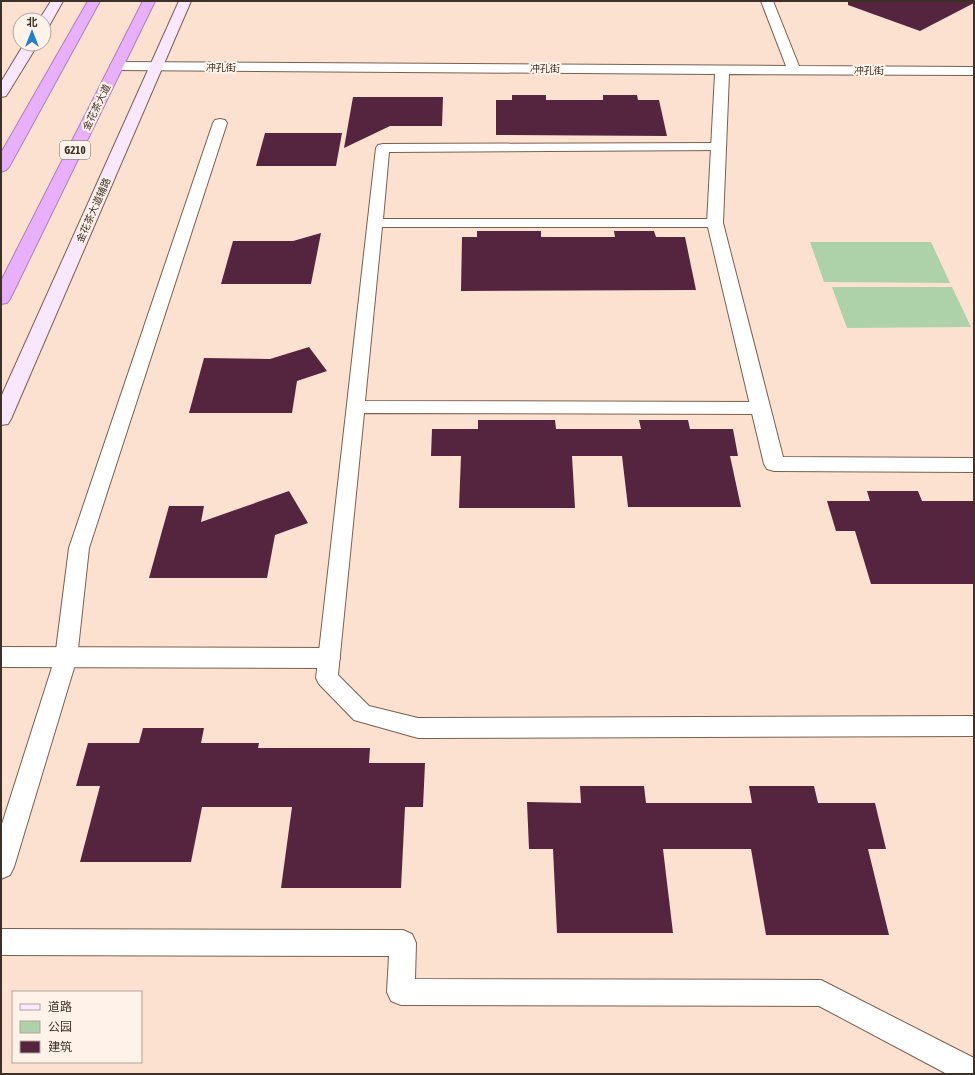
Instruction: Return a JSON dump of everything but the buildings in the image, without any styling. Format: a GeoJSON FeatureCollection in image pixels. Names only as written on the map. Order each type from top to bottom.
{"type":"FeatureCollection","features":[{"type":"Feature","properties":{"kind":"highway"},"geometry":{"type":"LineString","coordinates":[[1,167],[94,1]]}},
{"type":"Feature","properties":{"kind":"highway","name":"金花茶大道"},"geometry":{"type":"LineString","coordinates":[[1,299],[149,1]]}},
{"type":"Feature","properties":{"kind":"street"},"geometry":{"type":"LineString","coordinates":[[50,12],[57,1]]}},
{"type":"Feature","properties":{"kind":"street","name":"金花茶大道辅路"},"geometry":{"type":"LineString","coordinates":[[1,419],[185,1]]}},
{"type":"Feature","properties":{"kind":"street"},"geometry":{"type":"LineString","coordinates":[[767,1],[794,70]]}},
{"type":"Feature","properties":{"kind":"street"},"geometry":{"type":"LineString","coordinates":[[1,93],[26,52]]}},
{"type":"Feature","properties":{"kind":"street","name":"冲孔街"},"geometry":{"type":"LineString","coordinates":[[117,66],[974,71]]}},
{"type":"Feature","properties":{"kind":"street"},"geometry":{"type":"LineString","coordinates":[[722,69],[715,223],[774,464],[974,465]]}},
{"type":"Feature","properties":{"kind":"street"},"geometry":{"type":"LineString","coordinates":[[1,657],[328,658]]}},
{"type":"Feature","properties":{"kind":"lane"},"geometry":{"type":"LineString","coordinates":[[1,867],[66,658],[79,548],[220,122]]}},
{"type":"Feature","properties":{"kind":"lane"},"geometry":{"type":"LineString","coordinates":[[718,147],[383,148],[327,678],[362,713],[418,728],[974,726]]}},
{"type":"Feature","properties":{"kind":"lane"},"geometry":{"type":"LineString","coordinates":[[375,223],[715,223]]}},
{"type":"Feature","properties":{"kind":"lane"},"geometry":{"type":"LineString","coordinates":[[355,407],[760,408]]}},
{"type":"Feature","properties":{"kind":"lane"},"geometry":{"type":"LineString","coordinates":[[1,942],[403,943],[401,992],[822,993],[974,1073]]}},
{"type":"Feature","properties":{"kind":"green space"},"geometry":{"type":"Polygon","coordinates":[[[810,242],[931,242],[950,283],[824,282],[810,242]]]}},
{"type":"Feature","properties":{"kind":"green space"},"geometry":{"type":"Polygon","coordinates":[[[832,287],[952,287],[971,327],[847,328],[832,287]]]}}]}
